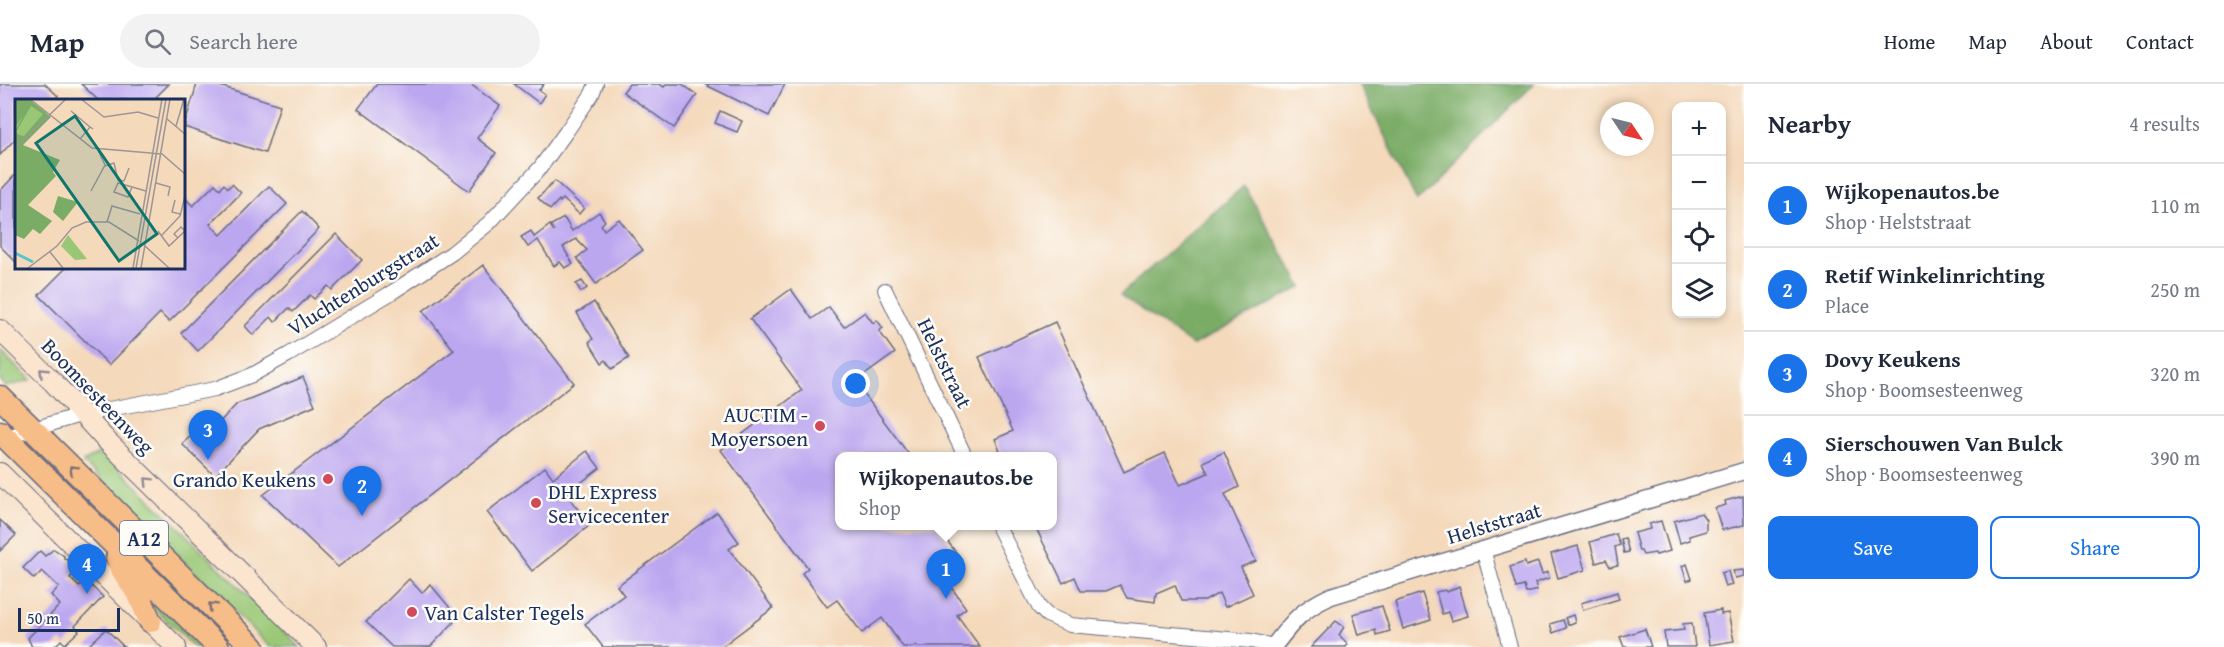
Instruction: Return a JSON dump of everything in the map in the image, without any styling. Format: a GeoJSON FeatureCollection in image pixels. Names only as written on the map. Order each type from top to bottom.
{"type":"FeatureCollection","features":[{"type":"Feature","properties":{"kind":"highway","name":"A12"},"geometry":{"type":"LineString","coordinates":[[0,397],[253,647]]}},
{"type":"Feature","properties":{"kind":"highway","name":"A12"},"geometry":{"type":"LineString","coordinates":[[2,436],[218,647]]}},
{"type":"Feature","properties":{"kind":"highway"},"geometry":{"type":"LineString","coordinates":[[112,542],[121,568],[140,597],[150,621]]}},
{"type":"Feature","properties":{"kind":"main road","name":"Boomsesteenweg"},"geometry":{"type":"LineString","coordinates":[[0,330],[105,439],[316,647]]}},
{"type":"Feature","properties":{"kind":"main road"},"geometry":{"type":"LineString","coordinates":[[0,473],[176,647]]}},
{"type":"Feature","properties":{"kind":"street","name":"Vluchtenburgstraat"},"geometry":{"type":"LineString","coordinates":[[2,436],[33,430],[83,414],[215,389],[252,375],[394,291],[452,253],[496,216],[540,168],[597,84]]}},
{"type":"Feature","properties":{"kind":"street","name":"Helststraat"},"geometry":{"type":"LineString","coordinates":[[885,290],[963,452]]}},
{"type":"Feature","properties":{"kind":"street","name":"Helststraat"},"geometry":{"type":"LineString","coordinates":[[1000,530],[1039,607],[1047,615],[1070,625],[1251,641],[1273,647],[1297,616],[1321,601],[1483,549],[1744,471]]}},
{"type":"Feature","properties":{"kind":"street"},"geometry":{"type":"LineString","coordinates":[[1483,549],[1510,647]]}},
{"type":"Feature","properties":{"kind":"green space"},"geometry":{"type":"Polygon","coordinates":[[[1359,84],[1534,84],[1417,201],[1359,84]]]}},
{"type":"Feature","properties":{"kind":"green space"},"geometry":{"type":"Polygon","coordinates":[[[1244,186],[1302,287],[1193,345],[1120,295],[1244,186]]]}},
{"type":"Feature","properties":{"kind":"green space"},"geometry":{"type":"Polygon","coordinates":[[[0,350],[31,380],[6,387],[0,380],[0,350]]]}},
{"type":"Feature","properties":{"kind":"green space"},"geometry":{"type":"Polygon","coordinates":[[[102,452],[300,647],[270,647],[83,462],[102,452]]]}},
{"type":"Feature","properties":{"kind":"green space"},"geometry":{"type":"Polygon","coordinates":[[[148,593],[202,647],[194,647],[150,604],[148,593]]]}},
{"type":"Feature","properties":{"kind":"building"},"geometry":{"type":"Polygon","coordinates":[[[0,84],[45,84],[58,96],[55,99],[15,99],[15,139],[0,155],[0,84]]]}},
{"type":"Feature","properties":{"kind":"building"},"geometry":{"type":"Polygon","coordinates":[[[81,84],[169,84],[154,99],[97,99],[81,84]]]}},
{"type":"Feature","properties":{"kind":"building"},"geometry":{"type":"Polygon","coordinates":[[[197,84],[214,84],[280,105],[265,153],[184,127],[197,84]]]}},
{"type":"Feature","properties":{"kind":"building"},"geometry":{"type":"Polygon","coordinates":[[[377,84],[470,84],[500,106],[477,138],[496,153],[469,191],[358,109],[377,84]]]}},
{"type":"Feature","properties":{"kind":"building"},"geometry":{"type":"Polygon","coordinates":[[[514,84],[544,84],[539,90],[545,94],[539,103],[514,84]]]}},
{"type":"Feature","properties":{"kind":"building"},"geometry":{"type":"Polygon","coordinates":[[[629,84],[659,84],[664,87],[666,84],[682,84],[697,95],[674,128],[623,92],[629,84]]]}},
{"type":"Feature","properties":{"kind":"building"},"geometry":{"type":"Polygon","coordinates":[[[704,84],[785,84],[769,116],[704,84]]]}},
{"type":"Feature","properties":{"kind":"building"},"geometry":{"type":"Polygon","coordinates":[[[720,111],[742,121],[737,132],[715,123],[720,111]]]}},
{"type":"Feature","properties":{"kind":"building"},"geometry":{"type":"Polygon","coordinates":[[[15,175],[15,261],[0,246],[0,191],[15,175]]]}},
{"type":"Feature","properties":{"kind":"building"},"geometry":{"type":"Polygon","coordinates":[[[555,181],[584,208],[579,214],[563,199],[560,202],[559,200],[550,210],[538,198],[555,181]]]}},
{"type":"Feature","properties":{"kind":"building"},"geometry":{"type":"Polygon","coordinates":[[[215,184],[220,189],[224,184],[228,188],[232,184],[241,193],[210,224],[221,235],[269,186],[287,204],[169,322],[160,313],[109,365],[39,295],[66,268],[184,268],[184,197],[193,206],[215,184]]]}},
{"type":"Feature","properties":{"kind":"building"},"geometry":{"type":"Polygon","coordinates":[[[302,211],[319,229],[198,351],[181,333],[302,211]]]}},
{"type":"Feature","properties":{"kind":"building"},"geometry":{"type":"Polygon","coordinates":[[[599,212],[605,221],[601,225],[604,230],[619,219],[643,250],[596,284],[577,258],[587,250],[576,239],[563,247],[573,264],[565,268],[560,262],[554,266],[538,240],[528,247],[521,237],[531,231],[534,237],[550,225],[554,232],[551,225],[564,218],[572,231],[599,212]]]}},
{"type":"Feature","properties":{"kind":"building"},"geometry":{"type":"Polygon","coordinates":[[[336,234],[362,260],[332,290],[328,286],[314,299],[310,295],[293,312],[289,308],[275,322],[271,317],[253,335],[245,326],[336,234]]]}},
{"type":"Feature","properties":{"kind":"building"},"geometry":{"type":"Polygon","coordinates":[[[483,265],[574,383],[338,567],[263,495],[454,350],[423,311],[483,265]]]}},
{"type":"Feature","properties":{"kind":"building"},"geometry":{"type":"Polygon","coordinates":[[[582,281],[587,288],[581,292],[576,284],[582,281]]]}},
{"type":"Feature","properties":{"kind":"building","name":"AUCTIM - Moyersoen"},"geometry":{"type":"Polygon","coordinates":[[[791,289],[812,319],[829,307],[844,327],[865,312],[873,323],[877,320],[883,328],[879,331],[895,353],[855,382],[907,452],[835,452],[835,530],[939,530],[961,559],[942,574],[966,608],[957,615],[980,647],[918,647],[916,645],[903,647],[882,618],[862,633],[837,600],[827,607],[802,573],[808,568],[721,450],[802,390],[750,319],[791,289]]]}},
{"type":"Feature","properties":{"kind":"building"},"geometry":{"type":"Polygon","coordinates":[[[594,302],[629,358],[612,369],[606,360],[602,363],[589,342],[593,339],[577,313],[594,302]]]}},
{"type":"Feature","properties":{"kind":"building"},"geometry":{"type":"Polygon","coordinates":[[[1055,322],[1124,472],[1165,453],[1180,485],[1208,473],[1203,462],[1224,452],[1239,487],[1225,494],[1256,561],[1241,567],[1253,594],[1225,607],[1219,593],[1205,601],[1181,601],[1175,585],[1156,593],[1155,602],[1127,598],[1120,585],[1106,591],[1081,591],[1075,577],[1063,583],[1037,530],[1057,530],[1057,452],[1000,452],[995,439],[1013,431],[979,357],[1055,322]]]}},
{"type":"Feature","properties":{"kind":"building"},"geometry":{"type":"Polygon","coordinates":[[[303,377],[315,405],[259,429],[215,476],[182,444],[200,427],[208,434],[237,404],[303,377]]]}},
{"type":"Feature","properties":{"kind":"building","name":"DHL Express Servicecenter"},"geometry":{"type":"Polygon","coordinates":[[[587,451],[600,468],[566,494],[590,525],[532,571],[487,512],[545,467],[553,478],[587,451]]]}},
{"type":"Feature","properties":{"kind":"building"},"geometry":{"type":"Polygon","coordinates":[[[1743,496],[1744,525],[1722,530],[1715,508],[1726,505],[1725,501],[1743,496]]]}},
{"type":"Feature","properties":{"kind":"building"},"geometry":{"type":"Polygon","coordinates":[[[717,512],[739,542],[729,549],[773,608],[721,647],[603,647],[585,624],[624,595],[617,586],[717,512]]]}},
{"type":"Feature","properties":{"kind":"building"},"geometry":{"type":"Polygon","coordinates":[[[1701,513],[1706,520],[1706,531],[1689,536],[1690,540],[1680,543],[1674,521],[1701,513]]]}},
{"type":"Feature","properties":{"kind":"building"},"geometry":{"type":"Polygon","coordinates":[[[0,520],[16,535],[0,551],[0,520]]]}},
{"type":"Feature","properties":{"kind":"building"},"geometry":{"type":"Polygon","coordinates":[[[1661,521],[1670,551],[1656,555],[1655,553],[1643,555],[1639,551],[1634,533],[1650,529],[1649,524],[1661,521]]]}},
{"type":"Feature","properties":{"kind":"building"},"geometry":{"type":"Polygon","coordinates":[[[1616,534],[1620,545],[1615,547],[1618,565],[1610,567],[1606,560],[1596,563],[1590,542],[1616,534]]]}},
{"type":"Feature","properties":{"kind":"building"},"geometry":{"type":"Polygon","coordinates":[[[1625,538],[1629,552],[1624,553],[1621,539],[1625,538]]]}},
{"type":"Feature","properties":{"kind":"building"},"geometry":{"type":"Polygon","coordinates":[[[1578,546],[1585,570],[1558,578],[1551,554],[1578,546]]]}},
{"type":"Feature","properties":{"kind":"building"},"geometry":{"type":"Polygon","coordinates":[[[54,549],[68,560],[76,571],[70,578],[79,587],[85,580],[103,597],[75,626],[79,631],[65,644],[61,640],[54,647],[32,647],[28,638],[60,605],[51,595],[59,587],[42,571],[34,579],[23,568],[40,551],[45,556],[54,549]]]}},
{"type":"Feature","properties":{"kind":"building"},"geometry":{"type":"Polygon","coordinates":[[[1525,562],[1526,566],[1538,562],[1542,574],[1548,572],[1549,578],[1535,583],[1537,590],[1526,593],[1524,586],[1516,588],[1510,567],[1525,562]]]}},
{"type":"Feature","properties":{"kind":"building"},"geometry":{"type":"Polygon","coordinates":[[[1687,564],[1692,579],[1687,581],[1682,566],[1687,564]]]}},
{"type":"Feature","properties":{"kind":"building"},"geometry":{"type":"Polygon","coordinates":[[[1743,570],[1744,576],[1735,578],[1733,571],[1743,570]]]}},
{"type":"Feature","properties":{"kind":"building"},"geometry":{"type":"Polygon","coordinates":[[[1728,571],[1732,585],[1725,587],[1721,573],[1728,571]]]}},
{"type":"Feature","properties":{"kind":"building","name":"Van Calster Tegels"},"geometry":{"type":"Polygon","coordinates":[[[409,579],[422,593],[430,584],[451,609],[446,615],[454,622],[430,647],[392,647],[366,622],[409,579]]]}},
{"type":"Feature","properties":{"kind":"building"},"geometry":{"type":"Polygon","coordinates":[[[1459,586],[1468,616],[1451,621],[1448,612],[1442,614],[1436,592],[1445,590],[1447,592],[1459,586]]]}},
{"type":"Feature","properties":{"kind":"building"},"geometry":{"type":"Polygon","coordinates":[[[1617,592],[1619,599],[1583,610],[1581,603],[1617,592]]]}},
{"type":"Feature","properties":{"kind":"building"},"geometry":{"type":"Polygon","coordinates":[[[1422,593],[1431,620],[1403,629],[1395,602],[1422,593]]]}},
{"type":"Feature","properties":{"kind":"building"},"geometry":{"type":"Polygon","coordinates":[[[1382,606],[1390,631],[1377,635],[1376,630],[1359,635],[1353,614],[1382,606]]]}},
{"type":"Feature","properties":{"kind":"building"},"geometry":{"type":"Polygon","coordinates":[[[1721,610],[1721,614],[1728,613],[1734,641],[1709,645],[1704,613],[1721,610]]]}},
{"type":"Feature","properties":{"kind":"building"},"geometry":{"type":"Polygon","coordinates":[[[1573,615],[1575,622],[1568,625],[1565,618],[1573,615]]]}},
{"type":"Feature","properties":{"kind":"building"},"geometry":{"type":"Polygon","coordinates":[[[1563,620],[1566,628],[1553,633],[1550,624],[1563,620]]]}},
{"type":"Feature","properties":{"kind":"building"},"geometry":{"type":"Polygon","coordinates":[[[1336,621],[1344,627],[1339,635],[1348,644],[1346,647],[1311,647],[1336,621]]]}},
{"type":"Feature","properties":{"kind":"building"},"geometry":{"type":"Polygon","coordinates":[[[1692,623],[1695,647],[1666,647],[1664,632],[1684,630],[1683,624],[1692,623]]]}},
{"type":"Feature","properties":{"kind":"building"},"geometry":{"type":"Polygon","coordinates":[[[106,629],[124,647],[87,647],[106,629]]]}},
{"type":"Feature","properties":{"kind":"building"},"geometry":{"type":"Polygon","coordinates":[[[1645,629],[1651,647],[1624,647],[1620,637],[1645,629]]]}},
{"type":"Feature","properties":{"kind":"place","name":"AUCTIM - Moyersoen"},"geometry":{"type":"Point","coordinates":[820,426]}},
{"type":"Feature","properties":{"kind":"place","name":"Dovy Keukens"},"geometry":{"type":"Point","coordinates":[208,460]}},
{"type":"Feature","properties":{"kind":"place","name":"Grando Keukens"},"geometry":{"type":"Point","coordinates":[328,479]}},
{"type":"Feature","properties":{"kind":"place","name":"DHL Express Servicecenter"},"geometry":{"type":"Point","coordinates":[536,503]}},
{"type":"Feature","properties":{"kind":"place","name":"Retif Winkelinrichting"},"geometry":{"type":"Point","coordinates":[362,516]}},
{"type":"Feature","properties":{"kind":"place","name":"Sierschouwen Van Bulck"},"geometry":{"type":"Point","coordinates":[87,594]}},
{"type":"Feature","properties":{"kind":"place","name":"Wijkopenautos.be"},"geometry":{"type":"Point","coordinates":[946,599]}},
{"type":"Feature","properties":{"kind":"place","name":"Van Calster Tegels"},"geometry":{"type":"Point","coordinates":[412,612]}}]}
